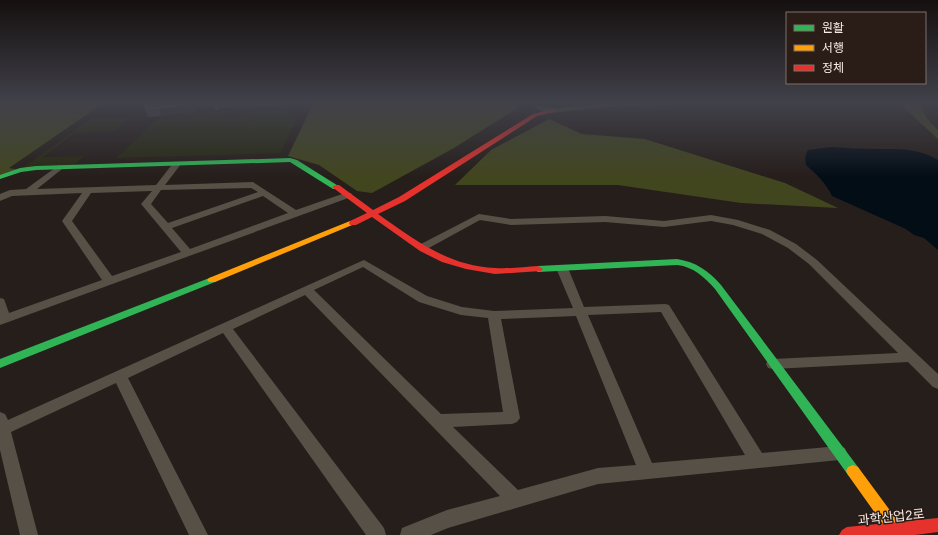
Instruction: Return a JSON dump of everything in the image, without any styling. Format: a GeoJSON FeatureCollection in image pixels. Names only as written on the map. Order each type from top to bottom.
{"type":"FeatureCollection","features":[{"type":"Feature","properties":{"kind":"street"},"geometry":{"type":"LineString","coordinates":[[0,364],[345,227],[408,195],[505,127]]}},
{"type":"Feature","properties":{"kind":"street"},"geometry":{"type":"LineString","coordinates":[[0,177],[26,169],[295,161],[348,195],[436,256],[455,264],[495,271],[677,262],[693,264],[707,273],[895,529]]}},
{"type":"Feature","properties":{"kind":"street"},"geometry":{"type":"LineString","coordinates":[[177,164],[146,204],[188,252]]}},
{"type":"Feature","properties":{"kind":"street"},"geometry":{"type":"LineString","coordinates":[[28,192],[59,168]]}},
{"type":"Feature","properties":{"kind":"street"},"geometry":{"type":"LineString","coordinates":[[0,198],[10,193],[28,192],[253,185],[295,214]]}},
{"type":"Feature","properties":{"kind":"street"},"geometry":{"type":"LineString","coordinates":[[88,190],[67,221],[109,281]]}},
{"type":"Feature","properties":{"kind":"street"},"geometry":{"type":"LineString","coordinates":[[166,227],[264,193]]}},
{"type":"Feature","properties":{"kind":"street"},"geometry":{"type":"LineString","coordinates":[[0,302],[2,320],[348,195]]}},
{"type":"Feature","properties":{"kind":"street"},"geometry":{"type":"LineString","coordinates":[[423,247],[479,217],[511,222],[605,219],[664,224],[711,218],[735,222],[766,232],[792,246],[813,262],[938,383]]}},
{"type":"Feature","properties":{"kind":"street"},"geometry":{"type":"LineString","coordinates":[[29,535],[1,424],[120,376],[364,263],[423,299],[461,310],[494,315],[665,308],[758,461]]}},
{"type":"Feature","properties":{"kind":"street"},"geometry":{"type":"LineString","coordinates":[[562,268],[647,471]]}},
{"type":"Feature","properties":{"kind":"street"},"geometry":{"type":"LineString","coordinates":[[307,290],[515,499]]}},
{"type":"Feature","properties":{"kind":"street"},"geometry":{"type":"LineString","coordinates":[[437,421],[512,418],[494,315]]}},
{"type":"Feature","properties":{"kind":"street"},"geometry":{"type":"LineString","coordinates":[[225,327],[377,535]]}},
{"type":"Feature","properties":{"kind":"street"},"geometry":{"type":"LineString","coordinates":[[773,364],[911,357]]}},
{"type":"Feature","properties":{"kind":"street"},"geometry":{"type":"LineString","coordinates":[[120,376],[199,535]]}},
{"type":"Feature","properties":{"kind":"street"},"geometry":{"type":"LineString","coordinates":[[409,535],[447,519],[598,476],[839,453]]}},
{"type":"Feature","properties":{"kind":"street","name":"과학산업2로"},"geometry":{"type":"LineString","coordinates":[[846,535],[938,525]]}},
{"type":"Feature","properties":{"kind":"green space"},"geometry":{"type":"Polygon","coordinates":[[[0,127],[69,127],[9,168],[20,170],[0,177],[0,127]]]}},
{"type":"Feature","properties":{"kind":"green space"},"geometry":{"type":"Polygon","coordinates":[[[79,127],[119,127],[113,132],[74,133],[43,157],[84,156],[72,167],[20,170],[79,127]]]}},
{"type":"Feature","properties":{"kind":"green space"},"geometry":{"type":"Polygon","coordinates":[[[149,127],[293,127],[280,153],[116,158],[149,127]]]}},
{"type":"Feature","properties":{"kind":"green space"},"geometry":{"type":"Polygon","coordinates":[[[302,127],[487,127],[454,148],[372,193],[357,191],[319,165],[288,156],[302,127]]]}},
{"type":"Feature","properties":{"kind":"green space"},"geometry":{"type":"Polygon","coordinates":[[[534,127],[567,127],[582,134],[645,139],[785,183],[838,208],[741,203],[618,185],[455,185],[491,150],[534,127]]]}},
{"type":"Feature","properties":{"kind":"green space"},"geometry":{"type":"Polygon","coordinates":[[[925,127],[935,127],[938,130],[938,139],[925,127]]]}},
{"type":"Feature","properties":{"kind":"shaded area"},"geometry":{"type":"Polygon","coordinates":[[[831,147],[909,150],[923,153],[938,160],[938,250],[924,238],[914,235],[906,229],[832,196],[824,183],[806,165],[805,159],[808,150],[831,147]]]}},
{"type":"Feature","properties":{"kind":"traffic: fast"},"geometry":{"type":"LineString","coordinates":[[0,177],[20,170],[36,168],[290,160],[295,161],[336,187]]}},
{"type":"Feature","properties":{"kind":"traffic: fast"},"geometry":{"type":"LineString","coordinates":[[538,269],[677,262],[690,264],[700,270],[718,287],[853,471]]}},
{"type":"Feature","properties":{"kind":"traffic: fast"},"geometry":{"type":"LineString","coordinates":[[0,364],[212,280]]}},
{"type":"Feature","properties":{"kind":"traffic: slow"},"geometry":{"type":"LineString","coordinates":[[212,280],[353,223]]}},
{"type":"Feature","properties":{"kind":"traffic: slow"},"geometry":{"type":"LineString","coordinates":[[853,471],[895,529]]}},
{"type":"Feature","properties":{"kind":"traffic: jam"},"geometry":{"type":"LineString","coordinates":[[353,223],[402,199],[516,127]]}},
{"type":"Feature","properties":{"kind":"traffic: jam"},"geometry":{"type":"LineString","coordinates":[[336,187],[423,249],[445,260],[466,266],[495,271],[538,269]]}},
{"type":"Feature","properties":{"kind":"traffic: jam"},"geometry":{"type":"LineString","coordinates":[[847,535],[938,525]]}}]}
